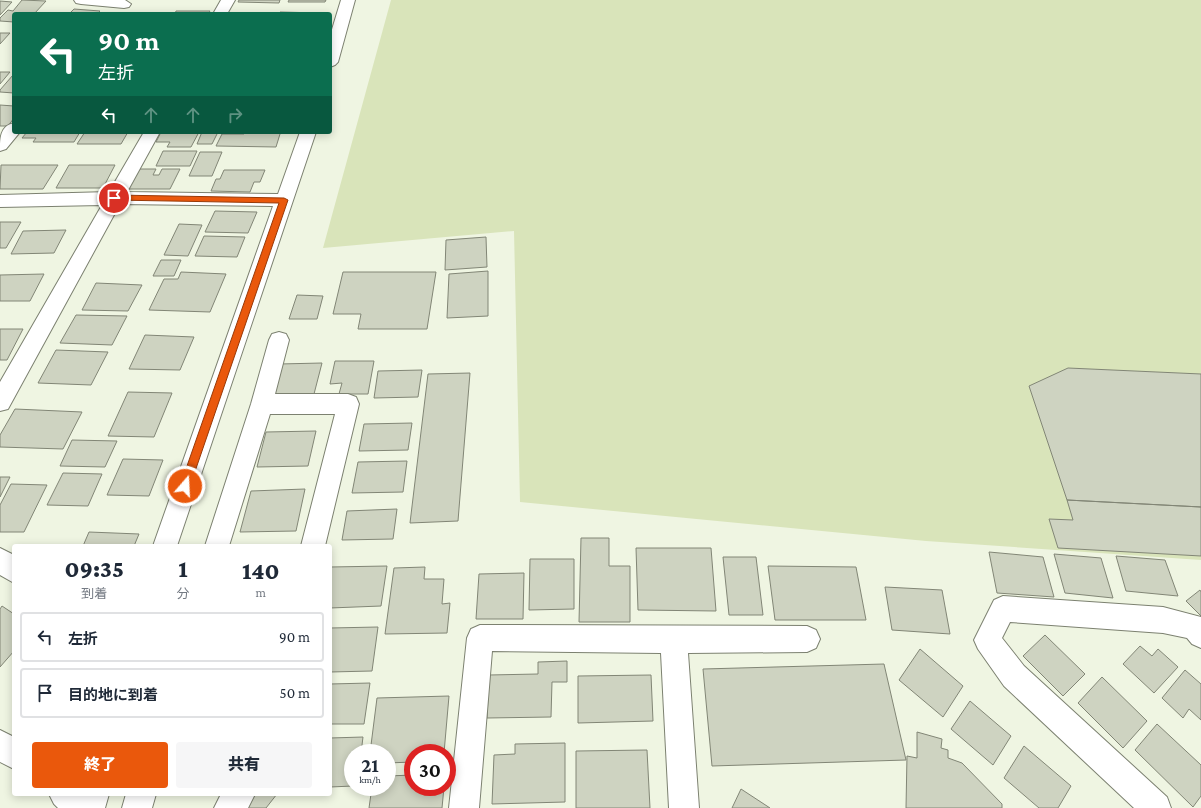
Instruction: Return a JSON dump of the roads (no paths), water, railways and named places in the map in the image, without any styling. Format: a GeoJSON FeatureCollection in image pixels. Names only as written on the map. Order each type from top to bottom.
{"type":"FeatureCollection","features":[{"type":"Feature","properties":{"kind":"street"},"geometry":{"type":"LineString","coordinates":[[81,0],[123,6]]}},
{"type":"Feature","properties":{"kind":"street"},"geometry":{"type":"LineString","coordinates":[[221,12],[228,0]]}},
{"type":"Feature","properties":{"kind":"street"},"geometry":{"type":"LineString","coordinates":[[332,49],[334,36],[348,0]]}},
{"type":"Feature","properties":{"kind":"street"},"geometry":{"type":"LineString","coordinates":[[0,402],[151,134]]}},
{"type":"Feature","properties":{"kind":"street"},"geometry":{"type":"LineString","coordinates":[[166,544],[307,134]]}},
{"type":"Feature","properties":{"kind":"street"},"geometry":{"type":"LineString","coordinates":[[0,200],[114,198],[284,200]]}},
{"type":"Feature","properties":{"kind":"street"},"geometry":{"type":"LineString","coordinates":[[218,544],[262,404],[279,340]]}},
{"type":"Feature","properties":{"kind":"street"},"geometry":{"type":"LineString","coordinates":[[262,404],[348,404],[313,544]]}},
{"type":"Feature","properties":{"kind":"street"},"geometry":{"type":"LineString","coordinates":[[0,560],[12,569]]}},
{"type":"Feature","properties":{"kind":"street"},"geometry":{"type":"LineString","coordinates":[[1156,808],[1014,676],[987,640],[1003,609],[1162,620],[1194,627],[1201,634]]}},
{"type":"Feature","properties":{"kind":"street"},"geometry":{"type":"LineString","coordinates":[[464,808],[480,638],[674,640],[807,638]]}},
{"type":"Feature","properties":{"kind":"street"},"geometry":{"type":"LineString","coordinates":[[674,640],[684,808]]}},
{"type":"Feature","properties":{"kind":"street"},"geometry":{"type":"LineString","coordinates":[[0,744],[12,753]]}},
{"type":"Feature","properties":{"kind":"street"},"geometry":{"type":"LineString","coordinates":[[67,796],[82,808]]}},
{"type":"Feature","properties":{"kind":"street"},"geometry":{"type":"LineString","coordinates":[[90,808],[93,796]]}},
{"type":"Feature","properties":{"kind":"street"},"geometry":{"type":"LineString","coordinates":[[137,808],[140,796]]}},
{"type":"Feature","properties":{"kind":"street"},"geometry":{"type":"LineString","coordinates":[[229,808],[238,796]]}}]}
